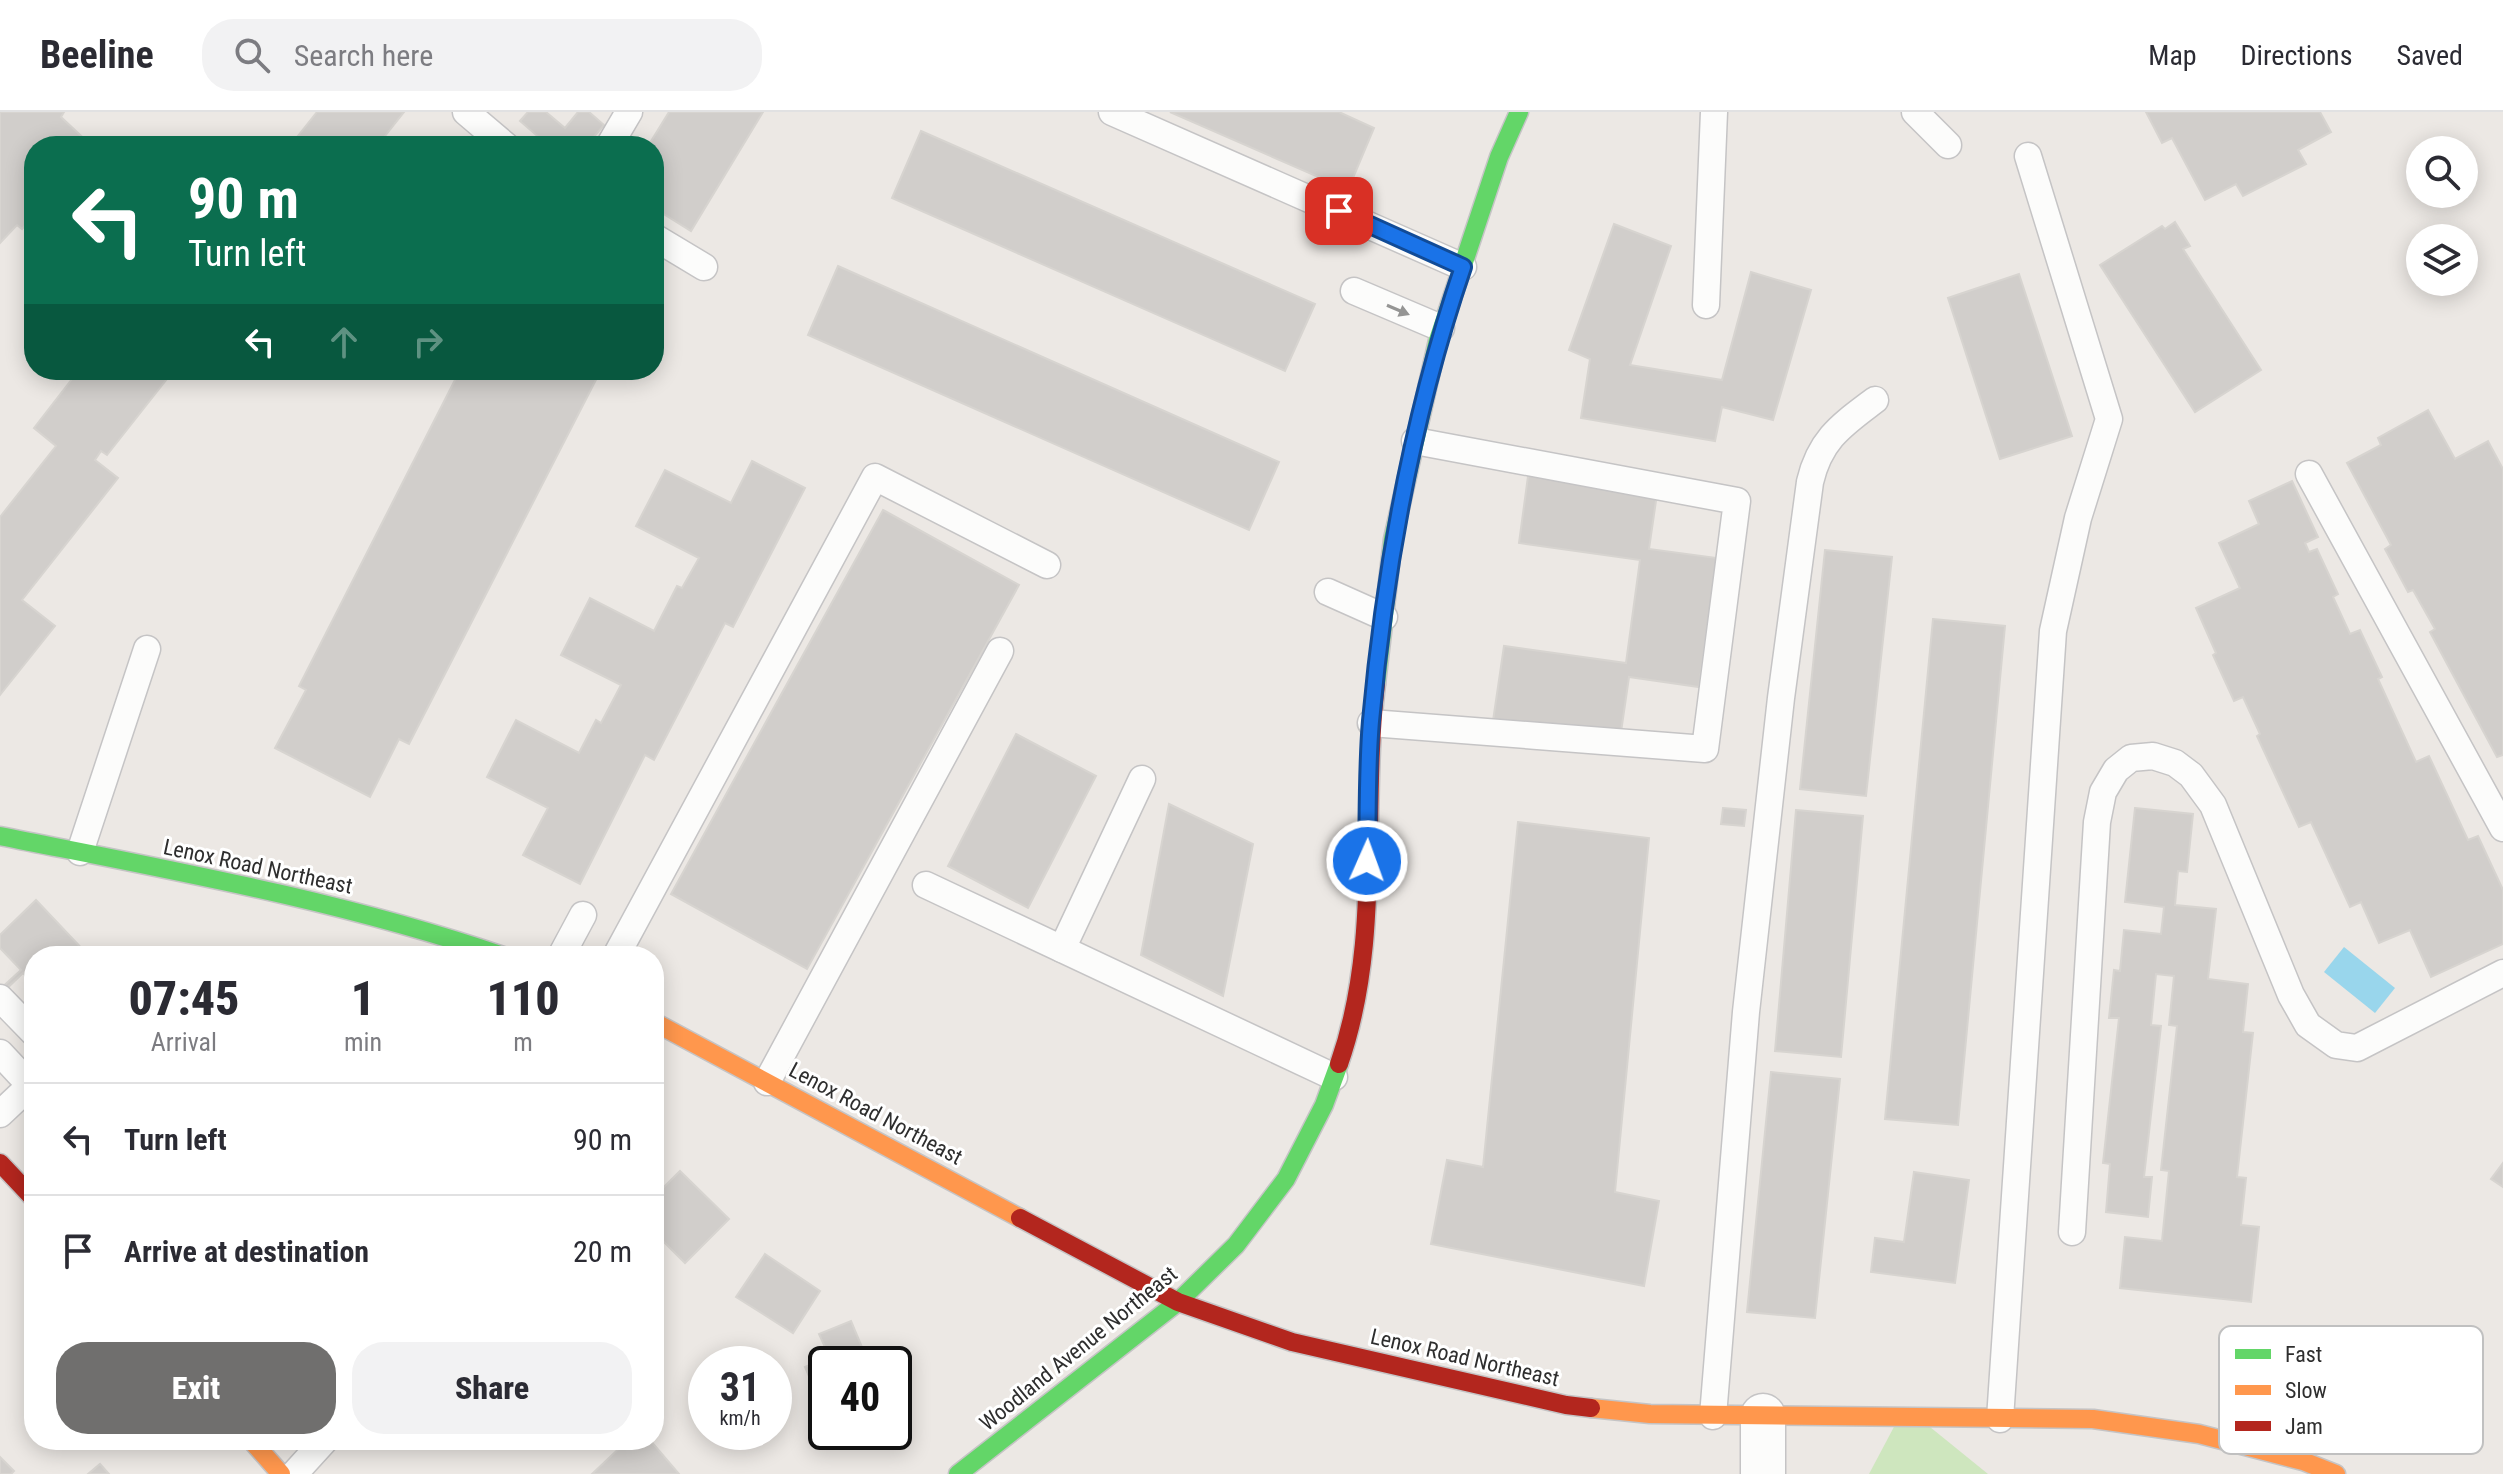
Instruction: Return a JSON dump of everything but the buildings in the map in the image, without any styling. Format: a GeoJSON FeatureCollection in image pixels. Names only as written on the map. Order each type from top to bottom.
{"type":"FeatureCollection","features":[{"type":"Feature","properties":{"kind":"street","name":"Woodland Avenue Northeast"},"geometry":{"type":"LineString","coordinates":[[958,1474],[1178,1302],[1236,1245],[1286,1179],[1324,1105],[1349,1035],[1365,944],[1371,723],[1393,539],[1441,328],[1499,157],[1510,115]]}},
{"type":"Feature","properties":{"kind":"street","name":"Lenox Road Northeast"},"geometry":{"type":"LineString","coordinates":[[0,836],[331,905],[475,946]]}},
{"type":"Feature","properties":{"kind":"street","name":"Lenox Road Northeast"},"geometry":{"type":"LineString","coordinates":[[664,1027],[1178,1302],[1292,1342],[1566,1405],[1650,1414],[2093,1419],[2219,1439]]}},
{"type":"Feature","properties":{"kind":"street"},"geometry":{"type":"LineString","coordinates":[[0,1163],[24,1188]]}},
{"type":"Feature","properties":{"kind":"street"},"geometry":{"type":"LineString","coordinates":[[1763,1416],[1763,1474]]}},
{"type":"Feature","properties":{"kind":"street"},"geometry":{"type":"LineString","coordinates":[[260,1450],[281,1474]]}},
{"type":"Feature","properties":{"kind":"street","name":"Lenox Road Northeast"},"geometry":{"type":"LineString","coordinates":[[2276,1454],[2336,1474]]}},
{"type":"Feature","properties":{"kind":"lane"},"geometry":{"type":"LineString","coordinates":[[615,136],[629,112]]}},
{"type":"Feature","properties":{"kind":"lane"},"geometry":{"type":"LineString","coordinates":[[1112,112],[1463,267]]}},
{"type":"Feature","properties":{"kind":"lane"},"geometry":{"type":"LineString","coordinates":[[1706,305],[1714,112]]}},
{"type":"Feature","properties":{"kind":"lane"},"geometry":{"type":"LineString","coordinates":[[1915,112],[1948,145]]}},
{"type":"Feature","properties":{"kind":"lane"},"geometry":{"type":"LineString","coordinates":[[472,114],[495,136]]}},
{"type":"Feature","properties":{"kind":"lane"},"geometry":{"type":"LineString","coordinates":[[2000,1419],[2053,631],[2078,518],[2109,419],[2028,156]]}},
{"type":"Feature","properties":{"kind":"lane"},"geometry":{"type":"LineString","coordinates":[[664,243],[704,267]]}},
{"type":"Feature","properties":{"kind":"lane"},"geometry":{"type":"LineString","coordinates":[[1354,291],[1441,328]]}},
{"type":"Feature","properties":{"kind":"lane"},"geometry":{"type":"LineString","coordinates":[[1713,1416],[1748,997],[1781,698],[1810,482],[1816,458],[1827,442],[1875,400]]}},
{"type":"Feature","properties":{"kind":"lane"},"geometry":{"type":"LineString","coordinates":[[1371,723],[1705,749],[1737,501],[1415,441]]}},
{"type":"Feature","properties":{"kind":"lane"},"geometry":{"type":"LineString","coordinates":[[2309,474],[2503,828]]}},
{"type":"Feature","properties":{"kind":"lane"},"geometry":{"type":"LineString","coordinates":[[621,946],[875,477],[1047,565]]}},
{"type":"Feature","properties":{"kind":"lane"},"geometry":{"type":"LineString","coordinates":[[1328,592],[1384,617]]}},
{"type":"Feature","properties":{"kind":"lane"},"geometry":{"type":"LineString","coordinates":[[80,852],[147,649]]}},
{"type":"Feature","properties":{"kind":"lane"},"geometry":{"type":"LineString","coordinates":[[767,1082],[1000,651]]}},
{"type":"Feature","properties":{"kind":"lane"},"geometry":{"type":"LineString","coordinates":[[2072,1232],[2097,822],[2103,792],[2116,770],[2131,758],[2153,756],[2175,763],[2191,775],[2213,805],[2291,995],[2308,1025],[2336,1045],[2357,1048],[2503,973]]}},
{"type":"Feature","properties":{"kind":"lane"},"geometry":{"type":"LineString","coordinates":[[1062,949],[1142,779]]}},
{"type":"Feature","properties":{"kind":"lane"},"geometry":{"type":"LineString","coordinates":[[926,885],[1334,1077]]}},
{"type":"Feature","properties":{"kind":"lane"},"geometry":{"type":"LineString","coordinates":[[566,946],[583,915]]}},
{"type":"Feature","properties":{"kind":"lane"},"geometry":{"type":"LineString","coordinates":[[0,998],[24,1023]]}},
{"type":"Feature","properties":{"kind":"lane"},"geometry":{"type":"LineString","coordinates":[[0,1053],[24,1076]]}},
{"type":"Feature","properties":{"kind":"lane"},"geometry":{"type":"LineString","coordinates":[[0,1114],[24,1091]]}},
{"type":"Feature","properties":{"kind":"lane"},"geometry":{"type":"LineString","coordinates":[[294,1474],[316,1450]]}},
{"type":"Feature","properties":{"kind":"green space"},"geometry":{"type":"Polygon","coordinates":[[[1904,1408],[1909,1410],[1988,1474],[1869,1474],[1904,1408]]]}},
{"type":"Feature","properties":{"kind":"water"},"geometry":{"type":"Polygon","coordinates":[[[2344,947],[2395,988],[2375,1013],[2324,972],[2344,947]]]}},
{"type":"Feature","properties":{"kind":"traffic: fast"},"geometry":{"type":"LineString","coordinates":[[1376,684],[1393,539],[1438,340],[1499,157],[1519,112]]}},
{"type":"Feature","properties":{"kind":"traffic: fast"},"geometry":{"type":"LineString","coordinates":[[0,836],[317,902],[472,946]]}},
{"type":"Feature","properties":{"kind":"traffic: fast"},"geometry":{"type":"LineString","coordinates":[[958,1474],[1178,1302],[1236,1245],[1286,1179],[1324,1105],[1339,1064]]}},
{"type":"Feature","properties":{"kind":"traffic: slow"},"geometry":{"type":"LineString","coordinates":[[664,1027],[1020,1218]]}},
{"type":"Feature","properties":{"kind":"traffic: slow"},"geometry":{"type":"LineString","coordinates":[[1591,1408],[1650,1414],[2093,1419],[2219,1439]]}},
{"type":"Feature","properties":{"kind":"traffic: slow"},"geometry":{"type":"LineString","coordinates":[[260,1450],[281,1474]]}},
{"type":"Feature","properties":{"kind":"traffic: slow"},"geometry":{"type":"LineString","coordinates":[[2276,1454],[2336,1474]]}},
{"type":"Feature","properties":{"kind":"traffic: jam"},"geometry":{"type":"LineString","coordinates":[[1339,1064],[1352,1018],[1366,923],[1376,684]]}},
{"type":"Feature","properties":{"kind":"traffic: jam"},"geometry":{"type":"LineString","coordinates":[[0,1163],[24,1188]]}},
{"type":"Feature","properties":{"kind":"traffic: jam"},"geometry":{"type":"LineString","coordinates":[[1020,1218],[1178,1302],[1292,1342],[1566,1405],[1591,1408]]}},
{"type":"Feature","properties":{"kind":"route"},"geometry":{"type":"LineString","coordinates":[[1339,211],[1463,267],[1438,340],[1393,539],[1371,723],[1367,861]]}}]}
